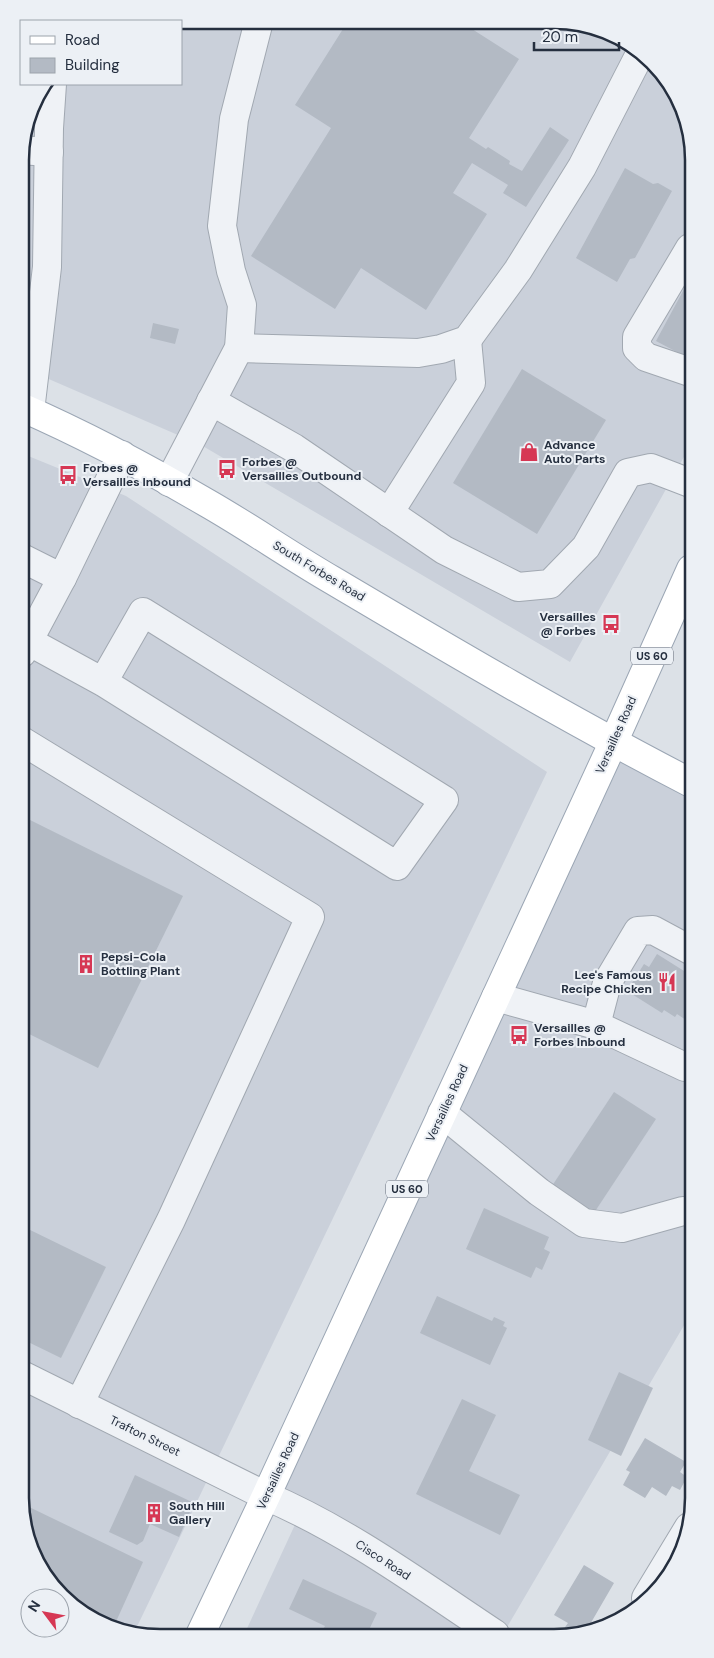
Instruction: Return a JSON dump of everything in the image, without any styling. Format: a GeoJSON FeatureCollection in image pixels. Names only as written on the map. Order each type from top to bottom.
{"type":"FeatureCollection","features":[{"type":"Feature","properties":{"kind":"main road","name":"South Forbes Road"},"geometry":{"type":"LineString","coordinates":[[29,411],[122,455],[207,503],[340,585],[613,743],[685,780]]}},
{"type":"Feature","properties":{"kind":"main road","name":"Versailles Road"},"geometry":{"type":"LineString","coordinates":[[203,1629],[266,1496],[685,583]]}},
{"type":"Feature","properties":{"kind":"street"},"geometry":{"type":"LineString","coordinates":[[169,482],[239,348],[242,305],[231,271],[222,226],[234,119],[257,29]]}},
{"type":"Feature","properties":{"kind":"street"},"geometry":{"type":"LineString","coordinates":[[239,348],[418,353],[441,349],[467,340],[518,270],[582,167],[638,59]]}},
{"type":"Feature","properties":{"kind":"street"},"geometry":{"type":"LineString","coordinates":[[29,384],[48,267],[52,86]]}},
{"type":"Feature","properties":{"kind":"street"},"geometry":{"type":"LineString","coordinates":[[29,151],[49,152]]}},
{"type":"Feature","properties":{"kind":"street"},"geometry":{"type":"LineString","coordinates":[[685,257],[638,337],[637,348],[646,357],[685,370]]}},
{"type":"Feature","properties":{"kind":"street"},"geometry":{"type":"LineString","coordinates":[[389,513],[471,383],[467,340]]}},
{"type":"Feature","properties":{"kind":"street"},"geometry":{"type":"LineString","coordinates":[[211,401],[294,448],[444,550],[518,587],[550,584],[586,547],[628,473],[651,468],[685,481]]}},
{"type":"Feature","properties":{"kind":"street"},"geometry":{"type":"LineString","coordinates":[[29,640],[62,578],[122,455]]}},
{"type":"Feature","properties":{"kind":"street"},"geometry":{"type":"LineString","coordinates":[[29,562],[62,578]]}},
{"type":"Feature","properties":{"kind":"street"},"geometry":{"type":"LineString","coordinates":[[29,649],[103,682],[397,866],[444,800],[143,612],[103,682]]}},
{"type":"Feature","properties":{"kind":"street"},"geometry":{"type":"LineString","coordinates":[[29,745],[310,917],[171,1220],[79,1404]]}},
{"type":"Feature","properties":{"kind":"street"},"geometry":{"type":"LineString","coordinates":[[596,1024],[607,983],[638,930],[653,930],[685,947]]}},
{"type":"Feature","properties":{"kind":"street"},"geometry":{"type":"LineString","coordinates":[[496,997],[596,1024],[685,1067]]}},
{"type":"Feature","properties":{"kind":"street"},"geometry":{"type":"LineString","coordinates":[[442,1113],[539,1192],[584,1223],[622,1228],[683,1211]]}},
{"type":"Feature","properties":{"kind":"street","name":"Trafton Street"},"geometry":{"type":"LineString","coordinates":[[29,1379],[266,1496]]}},
{"type":"Feature","properties":{"kind":"street","name":"Cisco Road"},"geometry":{"type":"LineString","coordinates":[[266,1496],[301,1510],[365,1548],[487,1629]]}},
{"type":"Feature","properties":{"kind":"street"},"geometry":{"type":"LineString","coordinates":[[659,1577],[673,1554]]}},
{"type":"Feature","properties":{"kind":"shaded area"},"geometry":{"type":"Polygon","coordinates":[[[182,29],[571,30],[580,31],[612,42],[641,61],[653,73],[668,94],[681,126],[684,143],[685,455],[570,662],[201,445],[29,370],[29,151],[33,126],[42,102],[52,85],[182,85],[182,29]]]}},
{"type":"Feature","properties":{"kind":"shaded area"},"geometry":{"type":"Polygon","coordinates":[[[29,456],[126,496],[547,772],[137,1627],[102,1616],[73,1597],[70,1594],[70,1588],[64,1588],[61,1585],[42,1556],[33,1532],[29,1498],[29,456]]]}},
{"type":"Feature","properties":{"kind":"shaded area"},"geometry":{"type":"Polygon","coordinates":[[[613,743],[685,785],[685,1324],[506,1629],[247,1629],[299,1516],[266,1496],[613,743]]]}},
{"type":"Feature","properties":{"kind":"building"},"geometry":{"type":"Polygon","coordinates":[[[343,29],[472,29],[519,59],[469,138],[486,149],[488,147],[510,161],[509,164],[522,171],[550,127],[569,140],[526,207],[503,193],[508,185],[472,163],[453,193],[487,214],[426,310],[361,268],[335,309],[251,256],[331,128],[295,105],[343,29]]]}},
{"type":"Feature","properties":{"kind":"building"},"geometry":{"type":"Polygon","coordinates":[[[625,168],[653,184],[658,183],[672,191],[635,258],[630,259],[617,282],[576,258],[625,168]]]}},
{"type":"Feature","properties":{"kind":"building"},"geometry":{"type":"Polygon","coordinates":[[[685,287],[685,356],[656,341],[685,287]]]}},
{"type":"Feature","properties":{"kind":"building"},"geometry":{"type":"Polygon","coordinates":[[[153,323],[179,329],[175,344],[150,338],[153,323]]]}},
{"type":"Feature","properties":{"kind":"building","name":"Advance Auto Parts"},"geometry":{"type":"Polygon","coordinates":[[[522,369],[606,420],[537,534],[453,483],[522,369]]]}},
{"type":"Feature","properties":{"kind":"building","name":"Pepsi-Cola Bottling Plant"},"geometry":{"type":"Polygon","coordinates":[[[29,819],[183,896],[98,1068],[29,1034],[29,819]]]}},
{"type":"Feature","properties":{"kind":"building"},"geometry":{"type":"Polygon","coordinates":[[[657,954],[685,972],[685,1019],[677,1014],[675,1017],[664,1010],[662,1013],[627,991],[644,964],[649,967],[657,954]]]}},
{"type":"Feature","properties":{"kind":"building"},"geometry":{"type":"Polygon","coordinates":[[[614,1092],[656,1119],[590,1219],[548,1192],[614,1092]]]}},
{"type":"Feature","properties":{"kind":"building"},"geometry":{"type":"Polygon","coordinates":[[[484,1208],[549,1237],[544,1249],[550,1252],[542,1270],[536,1267],[531,1278],[466,1249],[484,1208]]]}},
{"type":"Feature","properties":{"kind":"building"},"geometry":{"type":"Polygon","coordinates":[[[29,1229],[106,1267],[61,1358],[29,1342],[29,1229]]]}},
{"type":"Feature","properties":{"kind":"building"},"geometry":{"type":"Polygon","coordinates":[[[437,1296],[492,1321],[494,1317],[505,1322],[503,1326],[507,1328],[490,1365],[420,1333],[437,1296]]]}},
{"type":"Feature","properties":{"kind":"building"},"geometry":{"type":"Polygon","coordinates":[[[619,1372],[653,1388],[621,1456],[588,1440],[619,1372]]]}},
{"type":"Feature","properties":{"kind":"building"},"geometry":{"type":"Polygon","coordinates":[[[462,1399],[496,1415],[469,1471],[520,1495],[500,1535],[416,1494],[462,1399]]]}},
{"type":"Feature","properties":{"kind":"building"},"geometry":{"type":"Polygon","coordinates":[[[645,1438],[685,1461],[680,1472],[685,1476],[685,1481],[680,1490],[672,1486],[666,1496],[652,1487],[645,1498],[623,1485],[630,1472],[626,1470],[645,1438]]]}},
{"type":"Feature","properties":{"kind":"building","name":"South Hill Gallery"},"geometry":{"type":"Polygon","coordinates":[[[135,1475],[194,1503],[179,1537],[150,1524],[143,1541],[137,1545],[109,1532],[135,1475]]]}},
{"type":"Feature","properties":{"kind":"building"},"geometry":{"type":"Polygon","coordinates":[[[30,1507],[143,1562],[116,1621],[87,1607],[70,1594],[70,1588],[64,1588],[61,1585],[42,1556],[33,1532],[30,1507]]]}},
{"type":"Feature","properties":{"kind":"building"},"geometry":{"type":"Polygon","coordinates":[[[584,1565],[614,1583],[590,1624],[564,1628],[568,1623],[554,1615],[584,1565]]]}},
{"type":"Feature","properties":{"kind":"building"},"geometry":{"type":"Polygon","coordinates":[[[303,1579],[377,1613],[369,1629],[323,1629],[325,1626],[289,1609],[303,1579]]]}},
{"type":"Feature","properties":{"kind":"place","name":"Advance Auto Parts"},"geometry":{"type":"Point","coordinates":[529,452]}},
{"type":"Feature","properties":{"kind":"place","name":"Forbes @ Versailles Outbound"},"geometry":{"type":"Point","coordinates":[227,469]}},
{"type":"Feature","properties":{"kind":"place","name":"Forbes @ Versailles Inbound"},"geometry":{"type":"Point","coordinates":[68,475]}},
{"type":"Feature","properties":{"kind":"place","name":"Versailles @ Forbes"},"geometry":{"type":"Point","coordinates":[611,624]}},
{"type":"Feature","properties":{"kind":"place","name":"Pepsi-Cola Bottling Plant"},"geometry":{"type":"Point","coordinates":[86,964]}},
{"type":"Feature","properties":{"kind":"place","name":"Lee's Famous Recipe Chicken"},"geometry":{"type":"Point","coordinates":[667,982]}},
{"type":"Feature","properties":{"kind":"place","name":"Versailles @ Forbes Inbound"},"geometry":{"type":"Point","coordinates":[519,1035]}},
{"type":"Feature","properties":{"kind":"place","name":"South Hill Gallery"},"geometry":{"type":"Point","coordinates":[154,1513]}}]}
